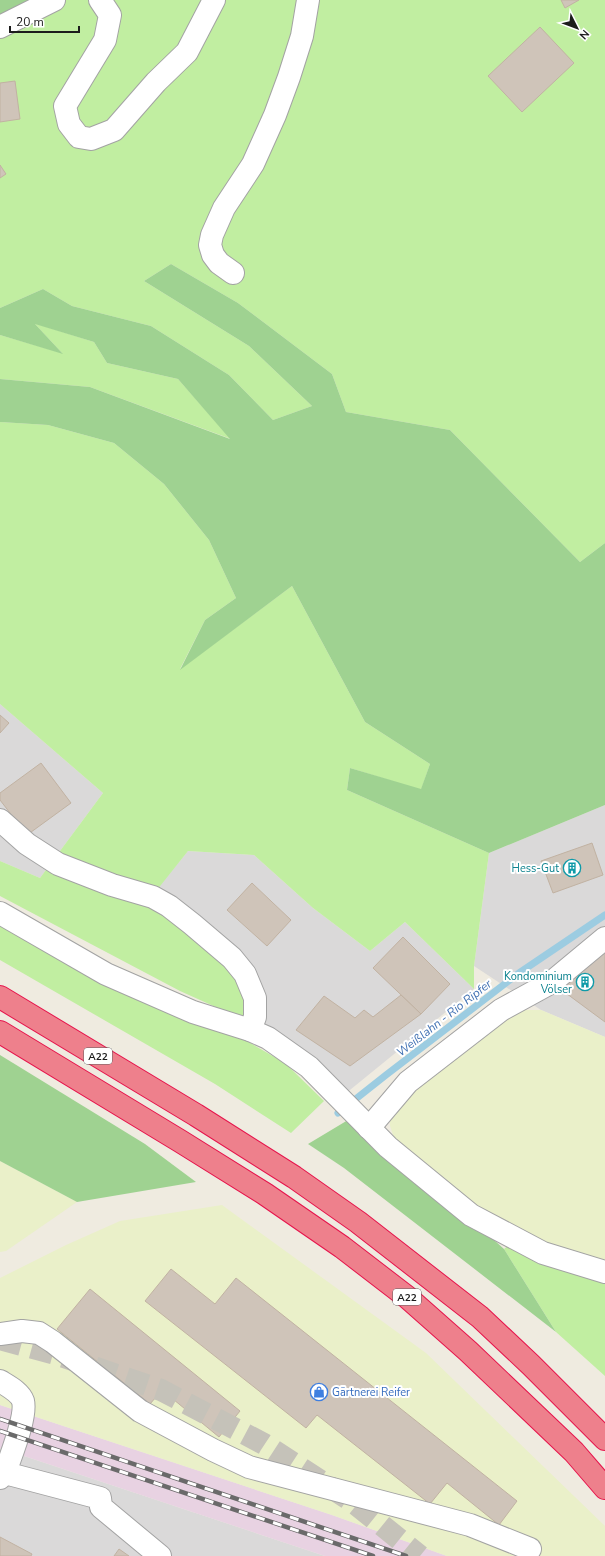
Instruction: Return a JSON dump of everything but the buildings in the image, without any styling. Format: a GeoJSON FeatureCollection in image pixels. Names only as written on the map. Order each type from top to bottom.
{"type":"FeatureCollection","features":[{"type":"Feature","properties":{"kind":"highway","name":"A22"},"geometry":{"type":"LineString","coordinates":[[0,998],[294,1177],[358,1222],[480,1317],[531,1365],[605,1439]]}},
{"type":"Feature","properties":{"kind":"highway","name":"A22"},"geometry":{"type":"LineString","coordinates":[[0,1032],[265,1194],[329,1238],[407,1297],[468,1351],[574,1452],[605,1488]]}},
{"type":"Feature","properties":{"kind":"street"},"geometry":{"type":"LineString","coordinates":[[0,27],[54,0]]}},
{"type":"Feature","properties":{"kind":"street"},"geometry":{"type":"LineString","coordinates":[[100,0],[110,15],[105,40],[66,106],[69,124],[79,137],[91,139],[114,130],[156,82],[187,52],[214,0]]}},
{"type":"Feature","properties":{"kind":"street"},"geometry":{"type":"LineString","coordinates":[[233,273],[219,263],[213,255],[210,245],[212,235],[224,208],[253,164],[275,115],[290,76],[302,36],[308,0]]}},
{"type":"Feature","properties":{"kind":"street"},"geometry":{"type":"LineString","coordinates":[[0,820],[27,844],[58,864],[153,897],[169,906],[192,924],[232,958],[245,974],[255,998],[256,1017],[250,1030]]}},
{"type":"Feature","properties":{"kind":"street"},"geometry":{"type":"LineString","coordinates":[[0,913],[106,974],[193,1012],[250,1030],[268,1038],[308,1067],[388,1147],[471,1215],[543,1253],[605,1272]]}},
{"type":"Feature","properties":{"kind":"street"},"geometry":{"type":"LineString","coordinates":[[369,1128],[408,1082],[500,1010],[552,982],[605,938]]}},
{"type":"Feature","properties":{"kind":"street"},"geometry":{"type":"LineString","coordinates":[[0,1334],[22,1331],[39,1333],[53,1342],[140,1411],[213,1450],[249,1467],[470,1525],[530,1549]]}},
{"type":"Feature","properties":{"kind":"street"},"geometry":{"type":"LineString","coordinates":[[0,1381],[14,1390],[23,1401],[23,1417],[2,1476],[100,1498],[101,1507],[160,1556]]}},
{"type":"Feature","properties":{"kind":"shaded area"},"geometry":{"type":"Polygon","coordinates":[[[0,704],[103,793],[40,878],[0,861],[0,704]]]}},
{"type":"Feature","properties":{"kind":"shaded area"},"geometry":{"type":"Polygon","coordinates":[[[605,805],[605,1037],[541,1010],[474,966],[489,853],[605,805]]]}},
{"type":"Feature","properties":{"kind":"shaded area"},"geometry":{"type":"Polygon","coordinates":[[[188,851],[254,855],[313,908],[370,951],[405,922],[474,989],[345,1094],[246,1017],[148,900],[188,851]]]}},
{"type":"Feature","properties":{"kind":"shaded area"},"geometry":{"type":"Polygon","coordinates":[[[0,1405],[332,1515],[447,1556],[325,1556],[0,1448],[0,1405]]]}},
{"type":"Feature","properties":{"kind":"shaded area"},"geometry":{"type":"Polygon","coordinates":[[[0,1448],[325,1556],[0,1556],[0,1448]]]}},
{"type":"Feature","properties":{"kind":"green space"},"geometry":{"type":"Polygon","coordinates":[[[0,0],[38,0],[0,17],[0,0]]]}},
{"type":"Feature","properties":{"kind":"green space"},"geometry":{"type":"Polygon","coordinates":[[[38,0],[605,0],[605,543],[580,562],[450,430],[346,412],[332,374],[238,303],[171,264],[144,281],[249,346],[312,406],[273,420],[229,375],[151,326],[72,306],[43,289],[0,308],[0,17],[38,0]]]}},
{"type":"Feature","properties":{"kind":"green space"},"geometry":{"type":"Polygon","coordinates":[[[171,264],[238,303],[332,374],[346,412],[450,430],[580,562],[605,543],[605,805],[489,853],[347,790],[350,768],[421,789],[430,764],[365,722],[292,586],[180,670],[205,620],[236,598],[209,540],[164,484],[114,443],[48,425],[0,422],[0,379],[90,387],[230,439],[178,379],[107,363],[94,342],[35,324],[63,354],[0,335],[0,308],[43,289],[72,306],[151,326],[229,375],[273,420],[312,406],[249,346],[144,281],[171,264]]]}},
{"type":"Feature","properties":{"kind":"green space"},"geometry":{"type":"Polygon","coordinates":[[[34,323],[94,342],[107,363],[178,379],[231,439],[90,387],[0,379],[0,335],[62,353],[34,323]]]}},
{"type":"Feature","properties":{"kind":"green space"},"geometry":{"type":"Polygon","coordinates":[[[0,422],[48,425],[114,443],[164,484],[209,540],[236,598],[205,620],[180,669],[292,586],[365,722],[430,764],[421,790],[350,768],[347,790],[489,853],[474,966],[474,989],[405,922],[370,951],[313,908],[254,855],[188,851],[149,900],[227,960],[246,990],[246,1017],[238,1017],[180,991],[0,896],[0,861],[40,878],[103,793],[0,704],[0,422]]]}},
{"type":"Feature","properties":{"kind":"green space"},"geometry":{"type":"Polygon","coordinates":[[[0,918],[217,1024],[285,1063],[324,1101],[291,1133],[215,1084],[0,960],[0,918]]]}},
{"type":"Feature","properties":{"kind":"green space"},"geometry":{"type":"Polygon","coordinates":[[[521,1010],[541,1010],[605,1037],[605,1266],[541,1244],[473,1211],[395,1141],[390,1126],[390,1116],[453,1053],[521,1010]]]}},
{"type":"Feature","properties":{"kind":"green space"},"geometry":{"type":"Polygon","coordinates":[[[0,1055],[145,1144],[196,1182],[77,1202],[0,1161],[0,1055]]]}},
{"type":"Feature","properties":{"kind":"green space"},"geometry":{"type":"Polygon","coordinates":[[[348,1120],[474,1222],[504,1249],[556,1332],[344,1168],[308,1144],[348,1120]]]}},
{"type":"Feature","properties":{"kind":"green space"},"geometry":{"type":"Polygon","coordinates":[[[0,1161],[77,1202],[6,1251],[0,1252],[0,1161]]]}},
{"type":"Feature","properties":{"kind":"green space"},"geometry":{"type":"Polygon","coordinates":[[[222,1205],[426,1353],[605,1526],[605,1556],[447,1556],[332,1515],[0,1405],[0,1278],[66,1245],[120,1221],[222,1205]]]}},
{"type":"Feature","properties":{"kind":"green space"},"geometry":{"type":"Polygon","coordinates":[[[511,1243],[605,1276],[605,1376],[556,1332],[504,1249],[511,1243]]]}},
{"type":"Feature","properties":{"kind":"waterway","name":"Weißlahn - Rio Ripfer"},"geometry":{"type":"LineString","coordinates":[[338,1113],[519,973],[605,915]]}},
{"type":"Feature","properties":{"kind":"tunnel"},"geometry":{"type":"LineString","coordinates":[[0,1339],[55,1354],[161,1390],[264,1444],[353,1502],[420,1556]]}},
{"type":"Feature","properties":{"kind":"railway"},"geometry":{"type":"LineString","coordinates":[[0,1419],[406,1556]]}},
{"type":"Feature","properties":{"kind":"railway"},"geometry":{"type":"LineString","coordinates":[[0,1431],[373,1556]]}},
{"type":"Feature","properties":{"kind":"place","name":"Hess-Gut"},"geometry":{"type":"Point","coordinates":[572,868]}},
{"type":"Feature","properties":{"kind":"place","name":"Kondominium Völser"},"geometry":{"type":"Point","coordinates":[585,982]}},
{"type":"Feature","properties":{"kind":"place","name":"Gärtnerei Reifer"},"geometry":{"type":"Point","coordinates":[319,1392]}}]}
